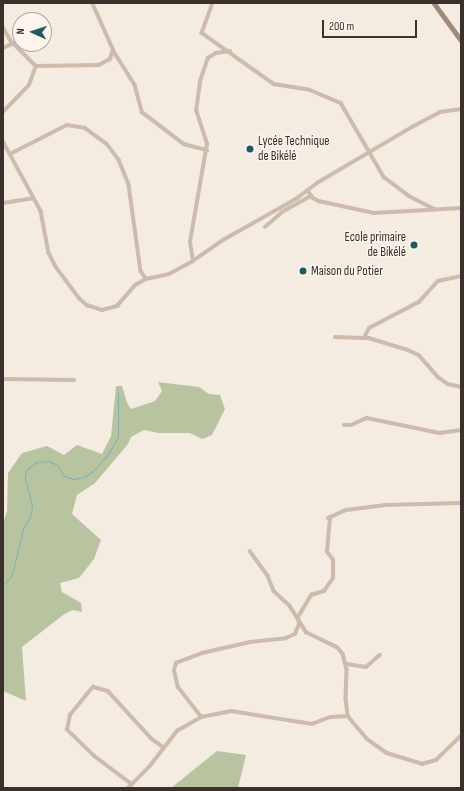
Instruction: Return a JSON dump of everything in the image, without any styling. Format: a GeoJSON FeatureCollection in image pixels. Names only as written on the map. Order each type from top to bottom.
{"type":"FeatureCollection","features":[{"type":"Feature","properties":{"kind":"street"},"geometry":{"type":"LineString","coordinates":[[92,3],[113,50],[135,85],[142,112],[184,144],[207,150]]}},
{"type":"Feature","properties":{"kind":"street"},"geometry":{"type":"LineString","coordinates":[[213,3],[202,33],[231,51],[274,84],[310,90],[341,104],[348,111],[368,152],[384,177],[392,185],[435,209]]}},
{"type":"Feature","properties":{"kind":"street"},"geometry":{"type":"LineString","coordinates":[[434,3],[461,40]]}},
{"type":"Feature","properties":{"kind":"street"},"geometry":{"type":"LineString","coordinates":[[3,27],[12,40]]}},
{"type":"Feature","properties":{"kind":"street"},"geometry":{"type":"LineString","coordinates":[[23,52],[36,66],[93,66],[110,59],[113,50]]}},
{"type":"Feature","properties":{"kind":"street"},"geometry":{"type":"LineString","coordinates":[[193,261],[190,242],[207,150],[196,111],[200,81],[208,58],[216,53],[231,51]]}},
{"type":"Feature","properties":{"kind":"street"},"geometry":{"type":"LineString","coordinates":[[3,112],[29,85],[36,66]]}},
{"type":"Feature","properties":{"kind":"street"},"geometry":{"type":"LineString","coordinates":[[3,141],[32,198],[41,211],[49,253],[72,290],[87,305],[102,310],[117,306],[135,285],[146,279],[169,274],[193,261],[223,240],[309,192],[317,183],[368,152],[440,112],[461,109]]}},
{"type":"Feature","properties":{"kind":"street"},"geometry":{"type":"LineString","coordinates":[[10,154],[67,125],[85,128],[107,144],[119,160],[129,186],[141,271],[146,279]]}},
{"type":"Feature","properties":{"kind":"street"},"geometry":{"type":"LineString","coordinates":[[309,192],[311,196],[324,203],[374,213],[461,208]]}},
{"type":"Feature","properties":{"kind":"street"},"geometry":{"type":"LineString","coordinates":[[265,227],[282,212],[311,196]]}},
{"type":"Feature","properties":{"kind":"street"},"geometry":{"type":"LineString","coordinates":[[3,203],[32,198]]}},
{"type":"Feature","properties":{"kind":"street"},"geometry":{"type":"LineString","coordinates":[[364,338],[369,328],[419,302],[438,281],[461,276]]}},
{"type":"Feature","properties":{"kind":"street"},"geometry":{"type":"LineString","coordinates":[[335,337],[364,338],[413,352],[438,377],[448,384],[461,387]]}},
{"type":"Feature","properties":{"kind":"street"},"geometry":{"type":"LineString","coordinates":[[3,379],[74,380]]}},
{"type":"Feature","properties":{"kind":"street"},"geometry":{"type":"LineString","coordinates":[[344,425],[351,425],[367,418],[440,433],[461,430]]}},
{"type":"Feature","properties":{"kind":"street"},"geometry":{"type":"LineString","coordinates":[[201,717],[178,688],[174,670],[176,663],[202,653],[293,636],[299,624],[298,616],[311,595],[324,591],[333,578],[333,560],[326,552],[329,517],[344,510],[384,506],[461,503]]}},
{"type":"Feature","properties":{"kind":"street"},"geometry":{"type":"LineString","coordinates":[[250,551],[268,576],[274,591],[298,616],[306,632],[337,647],[347,664],[346,699],[348,716],[367,739],[388,753],[422,764],[436,760],[461,736]]}},
{"type":"Feature","properties":{"kind":"street"},"geometry":{"type":"LineString","coordinates":[[347,664],[366,666],[380,655]]}},
{"type":"Feature","properties":{"kind":"street"},"geometry":{"type":"LineString","coordinates":[[131,784],[95,757],[67,730],[70,715],[86,695],[93,687],[108,691],[152,739],[163,747]]}},
{"type":"Feature","properties":{"kind":"street"},"geometry":{"type":"LineString","coordinates":[[128,788],[150,767],[163,747],[178,731],[201,717],[232,711],[312,724],[330,717],[348,716]]}},
{"type":"Feature","properties":{"kind":"green space"},"geometry":{"type":"Polygon","coordinates":[[[158,382],[199,387],[209,394],[220,395],[225,409],[212,435],[202,439],[190,433],[159,433],[144,430],[131,437],[128,444],[95,483],[77,495],[72,514],[101,540],[94,559],[79,578],[60,583],[62,592],[81,603],[82,612],[72,610],[63,615],[22,647],[26,701],[3,691],[3,523],[7,511],[8,473],[22,453],[47,446],[64,455],[77,445],[102,454],[111,436],[116,386],[122,386],[127,403],[131,409],[155,401],[162,391],[158,382]]]}},
{"type":"Feature","properties":{"kind":"green space"},"geometry":{"type":"Polygon","coordinates":[[[217,751],[246,755],[238,788],[171,788],[217,751]]]}},
{"type":"Feature","properties":{"kind":"waterway"},"geometry":{"type":"LineString","coordinates":[[3,585],[12,575],[23,529],[31,514],[32,505],[25,478],[26,470],[37,462],[49,461],[57,465],[64,476],[73,479],[85,477],[95,469],[109,453],[118,437],[118,392]]}},
{"type":"Feature","properties":{"kind":"place","name":"Lycée Technique de Bikélé"},"geometry":{"type":"Point","coordinates":[250,149]}},
{"type":"Feature","properties":{"kind":"place","name":"Ecole primaire de Bikélé"},"geometry":{"type":"Point","coordinates":[414,245]}},
{"type":"Feature","properties":{"kind":"place","name":"Maison du Potier"},"geometry":{"type":"Point","coordinates":[303,271]}}]}
